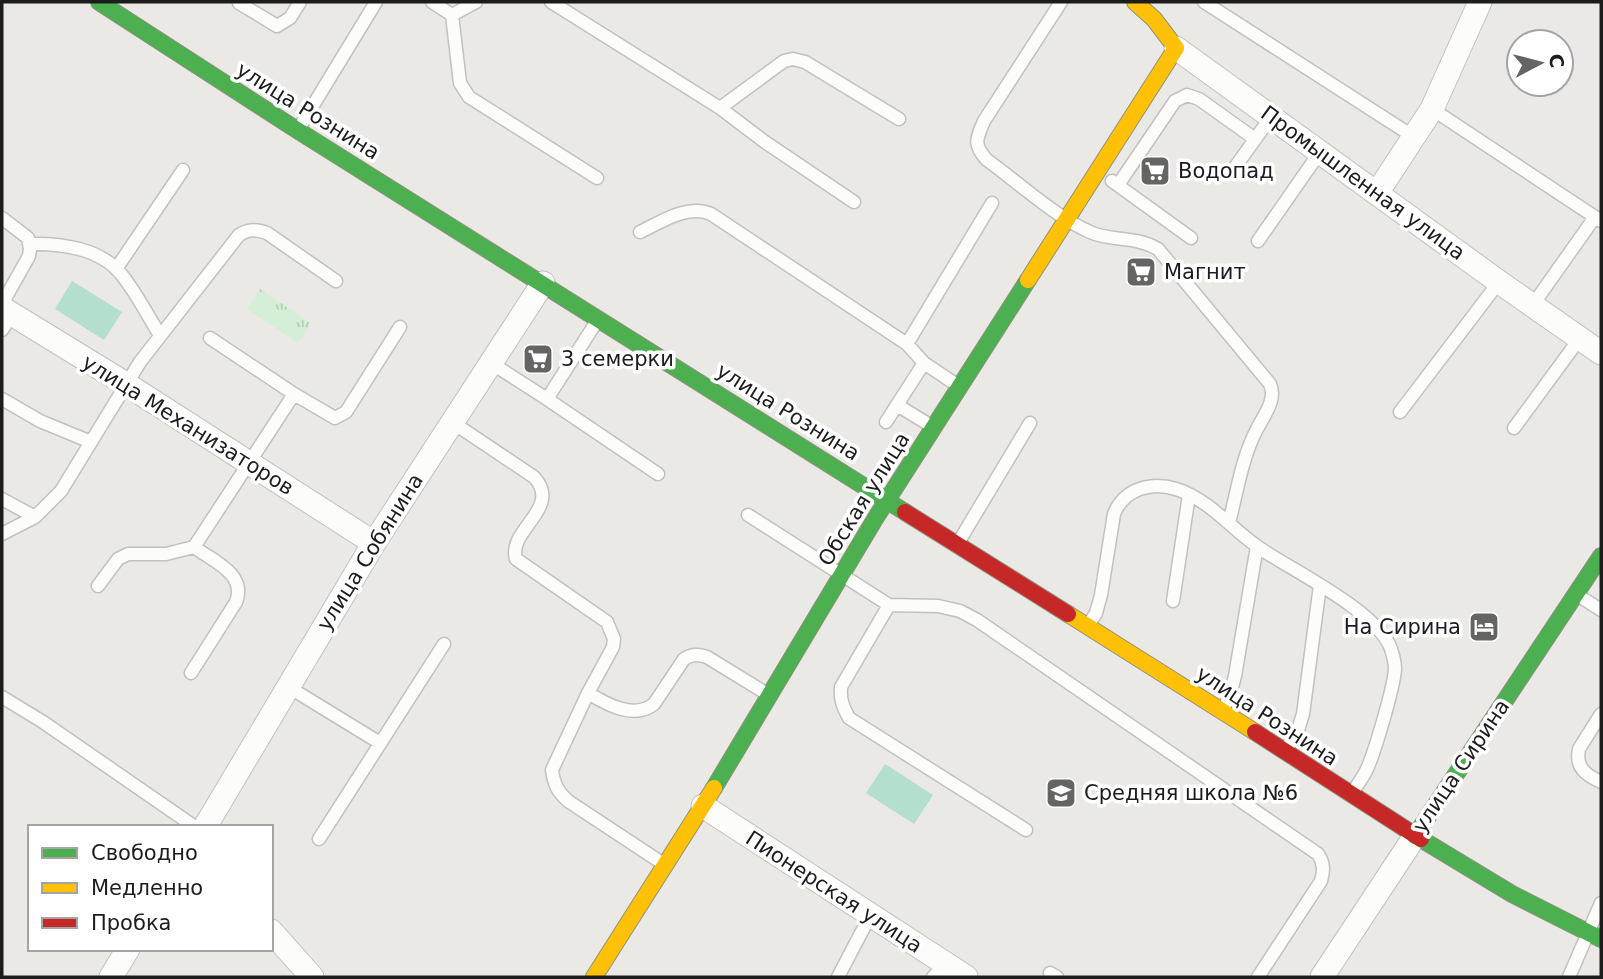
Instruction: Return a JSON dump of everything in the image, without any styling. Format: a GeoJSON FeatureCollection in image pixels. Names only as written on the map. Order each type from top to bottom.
{"type":"FeatureCollection","features":[{"type":"Feature","properties":{"kind":"street","name":"улица Рознина"},"geometry":{"type":"LineString","coordinates":[[99,2],[298,130],[1222,710],[1415,836],[1500,887],[1595,936]]}},
{"type":"Feature","properties":{"kind":"street","name":"Промышленная улица"},"geometry":{"type":"LineString","coordinates":[[1135,2],[1154,19],[1176,48],[1601,353]]}},
{"type":"Feature","properties":{"kind":"street"},"geometry":{"type":"LineString","coordinates":[[1377,193],[1432,109],[1480,2]]}},
{"type":"Feature","properties":{"kind":"street","name":"Обская улица"},"geometry":{"type":"LineString","coordinates":[[594,977],[703,806],[887,499],[1176,48]]}},
{"type":"Feature","properties":{"kind":"street","name":"улица Собянина"},"geometry":{"type":"LineString","coordinates":[[206,825],[374,543],[543,283]]}},
{"type":"Feature","properties":{"kind":"street","name":"улица Механизаторов"},"geometry":{"type":"LineString","coordinates":[[4,314],[126,384],[374,543]]}},
{"type":"Feature","properties":{"kind":"street","name":"улица Сирина"},"geometry":{"type":"LineString","coordinates":[[1322,977],[1601,556]]}},
{"type":"Feature","properties":{"kind":"street","name":"Пионерская улица"},"geometry":{"type":"LineString","coordinates":[[703,806],[870,916],[939,971],[966,977]]}},
{"type":"Feature","properties":{"kind":"street"},"geometry":{"type":"LineString","coordinates":[[273,933],[312,977]]}},
{"type":"Feature","properties":{"kind":"street"},"geometry":{"type":"LineString","coordinates":[[111,977],[127,951]]}},
{"type":"Feature","properties":{"kind":"lane"},"geometry":{"type":"LineString","coordinates":[[239,3],[277,26],[290,18],[300,2]]}},
{"type":"Feature","properties":{"kind":"lane"},"geometry":{"type":"LineString","coordinates":[[298,130],[376,2]]}},
{"type":"Feature","properties":{"kind":"lane"},"geometry":{"type":"LineString","coordinates":[[432,2],[452,15]]}},
{"type":"Feature","properties":{"kind":"lane"},"geometry":{"type":"LineString","coordinates":[[452,15],[476,2]]}},
{"type":"Feature","properties":{"kind":"lane"},"geometry":{"type":"LineString","coordinates":[[551,2],[720,108],[854,202]]}},
{"type":"Feature","properties":{"kind":"lane"},"geometry":{"type":"LineString","coordinates":[[1061,2],[984,121],[976,143],[987,160],[1067,219],[1092,233],[1137,240],[1158,249],[1270,384],[1273,391],[1272,401],[1247,452],[1229,523]]}},
{"type":"Feature","properties":{"kind":"lane"},"geometry":{"type":"LineString","coordinates":[[1204,2],[1414,137]]}},
{"type":"Feature","properties":{"kind":"lane"},"geometry":{"type":"LineString","coordinates":[[452,15],[460,83],[469,97],[597,178]]}},
{"type":"Feature","properties":{"kind":"lane"},"geometry":{"type":"LineString","coordinates":[[720,108],[784,61],[793,59],[805,62],[899,119]]}},
{"type":"Feature","properties":{"kind":"lane"},"geometry":{"type":"LineString","coordinates":[[1118,185],[1175,101],[1187,95],[1199,99],[1255,139]]}},
{"type":"Feature","properties":{"kind":"lane"},"geometry":{"type":"LineString","coordinates":[[1432,109],[1598,219],[1532,306]]}},
{"type":"Feature","properties":{"kind":"lane"},"geometry":{"type":"LineString","coordinates":[[1233,170],[1271,117]]}},
{"type":"Feature","properties":{"kind":"lane"},"geometry":{"type":"LineString","coordinates":[[1114,147],[1135,162]]}},
{"type":"Feature","properties":{"kind":"lane"},"geometry":{"type":"LineString","coordinates":[[1258,241],[1320,152]]}},
{"type":"Feature","properties":{"kind":"lane"},"geometry":{"type":"LineString","coordinates":[[116,269],[183,170]]}},
{"type":"Feature","properties":{"kind":"lane"},"geometry":{"type":"LineString","coordinates":[[1098,171],[1191,238]]}},
{"type":"Feature","properties":{"kind":"lane"},"geometry":{"type":"LineString","coordinates":[[907,344],[992,203]]}},
{"type":"Feature","properties":{"kind":"lane"},"geometry":{"type":"LineString","coordinates":[[640,232],[688,211],[702,211],[907,344],[924,363],[960,387]]}},
{"type":"Feature","properties":{"kind":"lane"},"geometry":{"type":"LineString","coordinates":[[2,218],[22,231],[29,244],[29,256],[4,314]]}},
{"type":"Feature","properties":{"kind":"lane"},"geometry":{"type":"LineString","coordinates":[[2,534],[36,517],[61,491],[126,384],[160,335],[231,243],[247,230],[267,233],[336,281]]}},
{"type":"Feature","properties":{"kind":"lane"},"geometry":{"type":"LineString","coordinates":[[29,244],[52,243],[83,250],[116,269],[160,335]]}},
{"type":"Feature","properties":{"kind":"lane"},"geometry":{"type":"LineString","coordinates":[[1399,412],[1499,282]]}},
{"type":"Feature","properties":{"kind":"lane"},"geometry":{"type":"LineString","coordinates":[[547,400],[599,318]]}},
{"type":"Feature","properties":{"kind":"lane"},"geometry":{"type":"LineString","coordinates":[[209,338],[335,418],[346,412],[400,327]]}},
{"type":"Feature","properties":{"kind":"lane"},"geometry":{"type":"LineString","coordinates":[[1514,428],[1580,338]]}},
{"type":"Feature","properties":{"kind":"lane"},"geometry":{"type":"LineString","coordinates":[[491,363],[658,474]]}},
{"type":"Feature","properties":{"kind":"lane"},"geometry":{"type":"LineString","coordinates":[[886,422],[924,363]]}},
{"type":"Feature","properties":{"kind":"lane"},"geometry":{"type":"LineString","coordinates":[[98,586],[118,559],[128,554],[166,554],[194,547],[294,394]]}},
{"type":"Feature","properties":{"kind":"lane"},"geometry":{"type":"LineString","coordinates":[[2,399],[40,421],[91,442]]}},
{"type":"Feature","properties":{"kind":"lane"},"geometry":{"type":"LineString","coordinates":[[897,405],[934,428]]}},
{"type":"Feature","properties":{"kind":"lane"},"geometry":{"type":"LineString","coordinates":[[452,422],[541,484],[543,494],[540,505],[515,547],[516,559],[607,622],[612,630],[612,647],[552,770],[553,782],[568,802],[666,866]]}},
{"type":"Feature","properties":{"kind":"lane"},"geometry":{"type":"LineString","coordinates":[[957,544],[1030,423]]}},
{"type":"Feature","properties":{"kind":"lane"},"geometry":{"type":"LineString","coordinates":[[1088,627],[1096,613],[1101,595],[1114,514],[1118,505],[1132,492],[1150,486],[1175,489],[1189,495],[1258,546],[1320,585],[1378,627],[1385,636],[1393,657],[1394,680],[1370,762],[1351,795]]}},
{"type":"Feature","properties":{"kind":"lane"},"geometry":{"type":"LineString","coordinates":[[1173,600],[1189,495]]}},
{"type":"Feature","properties":{"kind":"lane"},"geometry":{"type":"LineString","coordinates":[[2,501],[36,517]]}},
{"type":"Feature","properties":{"kind":"lane"},"geometry":{"type":"LineString","coordinates":[[748,515],[889,605],[938,606],[960,611],[977,620],[1318,854],[1323,861],[1321,881],[1258,977]]}},
{"type":"Feature","properties":{"kind":"lane"},"geometry":{"type":"LineString","coordinates":[[1222,710],[1230,695],[1235,676],[1258,546]]}},
{"type":"Feature","properties":{"kind":"lane"},"geometry":{"type":"LineString","coordinates":[[191,673],[240,592],[233,574],[194,547]]}},
{"type":"Feature","properties":{"kind":"lane"},"geometry":{"type":"LineString","coordinates":[[1285,752],[1298,730],[1303,714],[1320,585]]}},
{"type":"Feature","properties":{"kind":"lane"},"geometry":{"type":"LineString","coordinates":[[1576,594],[1601,610]]}},
{"type":"Feature","properties":{"kind":"lane"},"geometry":{"type":"LineString","coordinates":[[889,605],[841,687],[840,698],[849,718],[1026,830]]}},
{"type":"Feature","properties":{"kind":"lane"},"geometry":{"type":"LineString","coordinates":[[319,839],[444,644]]}},
{"type":"Feature","properties":{"kind":"lane"},"geometry":{"type":"LineString","coordinates":[[588,693],[615,708],[649,708],[684,659],[700,654],[769,695]]}},
{"type":"Feature","properties":{"kind":"lane"},"geometry":{"type":"LineString","coordinates":[[287,687],[380,743]]}},
{"type":"Feature","properties":{"kind":"lane"},"geometry":{"type":"LineString","coordinates":[[2,697],[43,722],[192,825]]}},
{"type":"Feature","properties":{"kind":"lane"},"geometry":{"type":"LineString","coordinates":[[1601,714],[1577,754],[1581,769],[1586,775],[1601,782]]}},
{"type":"Feature","properties":{"kind":"lane"},"geometry":{"type":"LineString","coordinates":[[1569,977],[1595,936],[1601,903]]}},
{"type":"Feature","properties":{"kind":"lane"},"geometry":{"type":"LineString","coordinates":[[838,977],[870,916]]}},
{"type":"Feature","properties":{"kind":"green space"},"geometry":{"type":"Polygon","coordinates":[[[72,281],[122,312],[104,340],[55,309],[72,281]]]}},
{"type":"Feature","properties":{"kind":"green space"},"geometry":{"type":"Polygon","coordinates":[[[260,289],[311,323],[298,343],[247,309],[260,289]]]}},
{"type":"Feature","properties":{"kind":"green space"},"geometry":{"type":"Polygon","coordinates":[[[885,764],[933,795],[914,824],[866,793],[885,764]]]}},
{"type":"Feature","properties":{"kind":"traffic: fast"},"geometry":{"type":"LineString","coordinates":[[99,2],[297,130],[905,512]]}},
{"type":"Feature","properties":{"kind":"traffic: fast"},"geometry":{"type":"LineString","coordinates":[[714,788],[875,519],[1028,280]]}},
{"type":"Feature","properties":{"kind":"traffic: fast"},"geometry":{"type":"LineString","coordinates":[[1415,836],[1601,556]]}},
{"type":"Feature","properties":{"kind":"traffic: fast"},"geometry":{"type":"LineString","coordinates":[[1421,839],[1512,894],[1601,939]]}},
{"type":"Feature","properties":{"kind":"traffic: slow"},"geometry":{"type":"LineString","coordinates":[[1028,280],[1176,48],[1154,19],[1135,2]]}},
{"type":"Feature","properties":{"kind":"traffic: slow"},"geometry":{"type":"LineString","coordinates":[[1068,614],[1255,732]]}},
{"type":"Feature","properties":{"kind":"traffic: slow"},"geometry":{"type":"LineString","coordinates":[[594,977],[714,788]]}},
{"type":"Feature","properties":{"kind":"traffic: jam"},"geometry":{"type":"LineString","coordinates":[[905,512],[1068,614]]}},
{"type":"Feature","properties":{"kind":"traffic: jam"},"geometry":{"type":"LineString","coordinates":[[1255,732],[1421,839]]}},
{"type":"Feature","properties":{"kind":"place","name":"Водопад"},"geometry":{"type":"Point","coordinates":[1155,171]}},
{"type":"Feature","properties":{"kind":"place","name":"Магнит"},"geometry":{"type":"Point","coordinates":[1141,272]}},
{"type":"Feature","properties":{"kind":"place","name":"3 семерки"},"geometry":{"type":"Point","coordinates":[538,359]}},
{"type":"Feature","properties":{"kind":"place","name":"На Сирина"},"geometry":{"type":"Point","coordinates":[1484,627]}},
{"type":"Feature","properties":{"kind":"place","name":"Средняя школа №6"},"geometry":{"type":"Point","coordinates":[1061,793]}}]}
